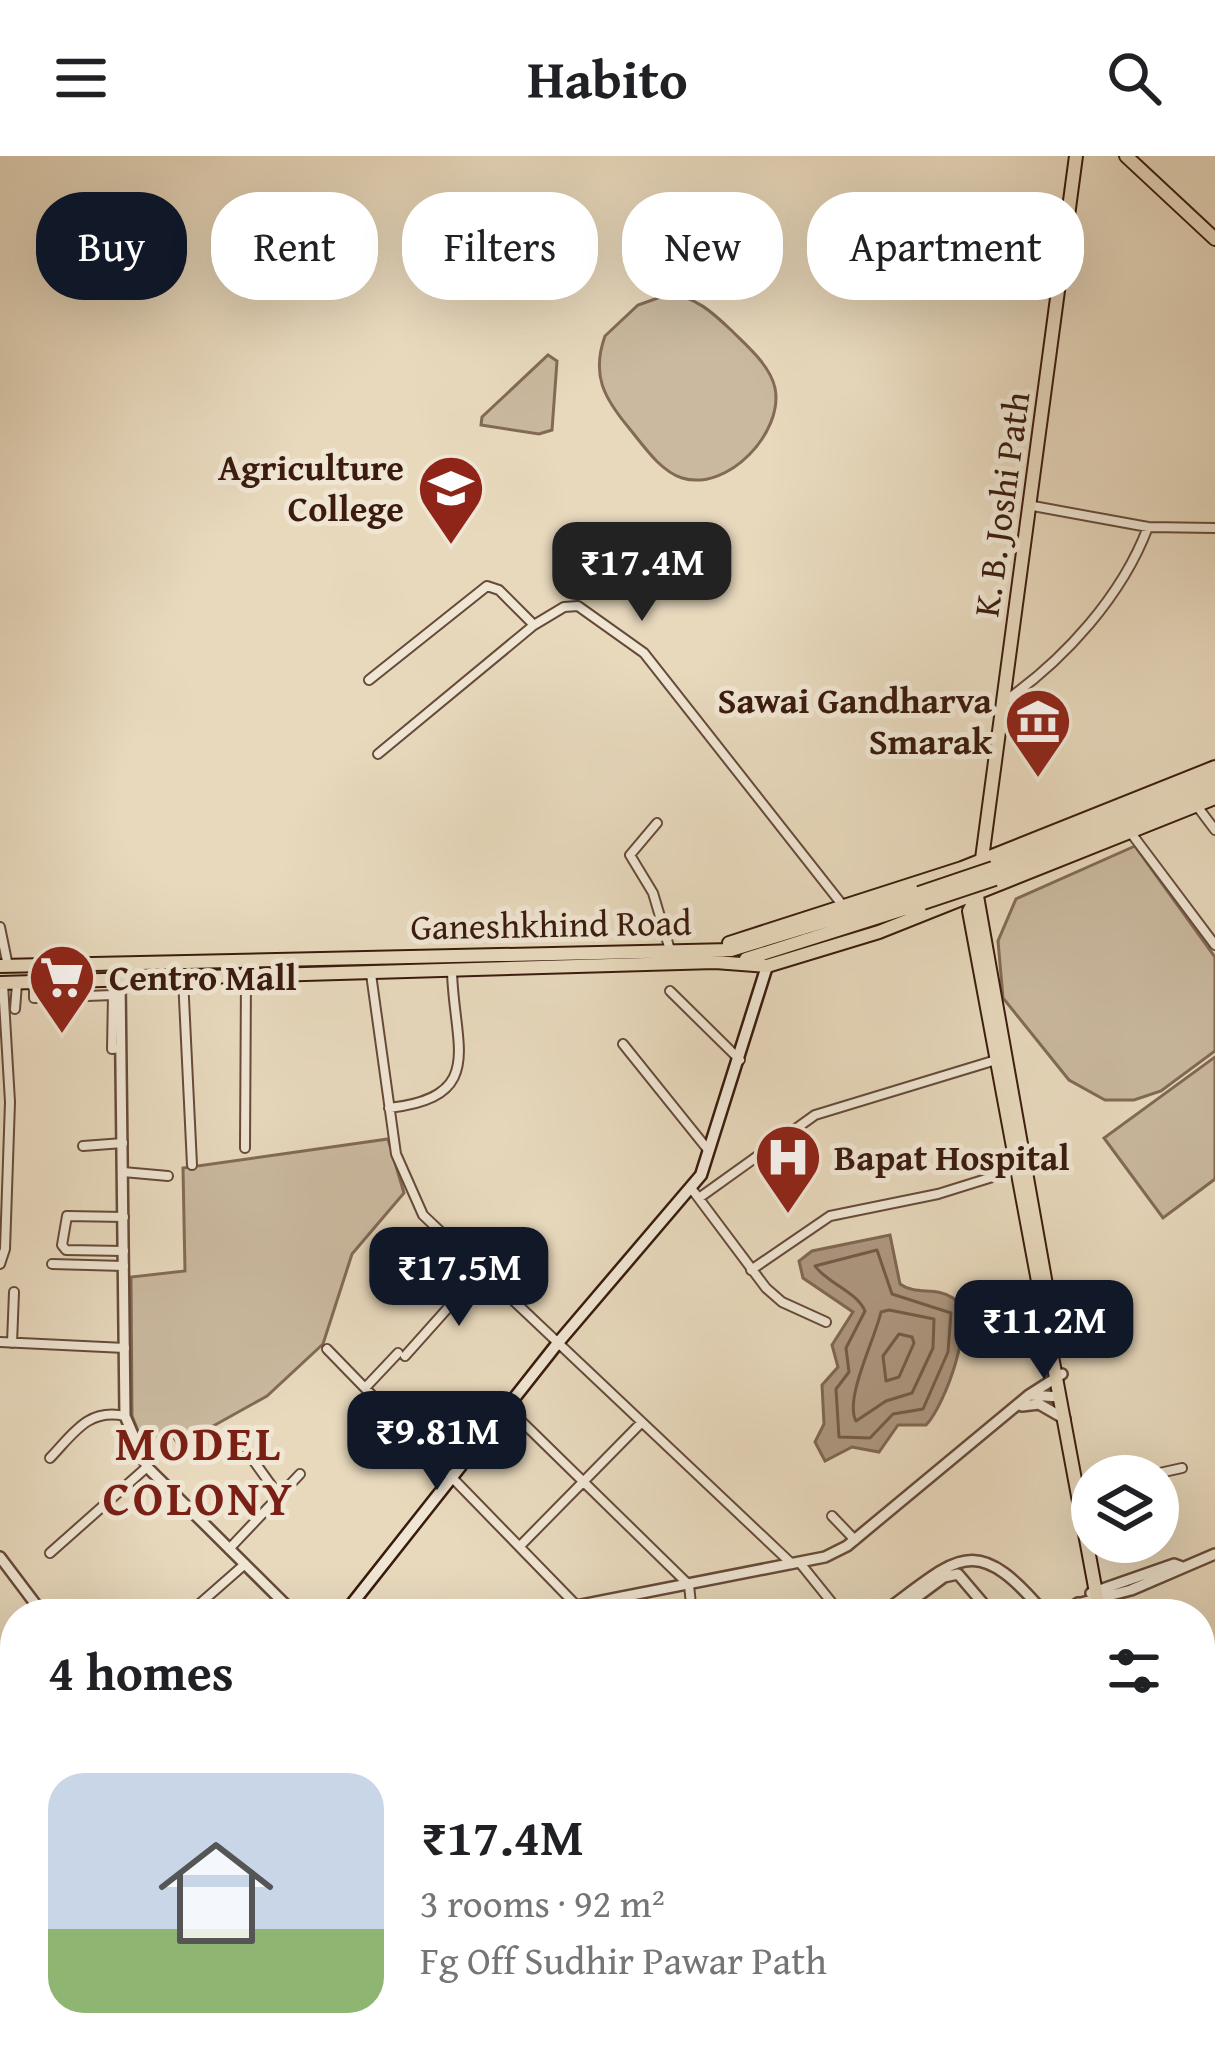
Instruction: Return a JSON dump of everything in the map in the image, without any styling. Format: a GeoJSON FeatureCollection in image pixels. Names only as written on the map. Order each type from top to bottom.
{"type":"FeatureCollection","features":[{"type":"Feature","properties":{"kind":"main road","name":"K. B. Joshi Path"},"geometry":{"type":"LineString","coordinates":[[977,896],[990,869],[1005,701],[1076,156]]}},
{"type":"Feature","properties":{"kind":"main road"},"geometry":{"type":"LineString","coordinates":[[1135,159],[1215,239]]}},
{"type":"Feature","properties":{"kind":"main road","name":"Ganeshkhind Road"},"geometry":{"type":"LineString","coordinates":[[4,966],[670,950],[767,967],[1215,767]]}},
{"type":"Feature","properties":{"kind":"main road"},"geometry":{"type":"LineString","coordinates":[[713,956],[758,958],[923,898],[1215,777]]}},
{"type":"Feature","properties":{"kind":"main road"},"geometry":{"type":"LineString","coordinates":[[990,869],[1215,788]]}},
{"type":"Feature","properties":{"kind":"main road","name":"Ganeshkhind Road"},"geometry":{"type":"LineString","coordinates":[[7,983],[452,972],[713,956],[845,909],[977,896],[1215,799]]}},
{"type":"Feature","properties":{"kind":"main road"},"geometry":{"type":"LineString","coordinates":[[977,896],[969,911],[1098,1599]]}},
{"type":"Feature","properties":{"kind":"main road"},"geometry":{"type":"LineString","coordinates":[[977,896],[1058,1375]]}},
{"type":"Feature","properties":{"kind":"main road"},"geometry":{"type":"LineString","coordinates":[[356,1599],[557,1344],[695,1193],[741,1061],[767,967]]}},
{"type":"Feature","properties":{"kind":"main road"},"geometry":{"type":"LineString","coordinates":[[1061,1397],[1069,1400],[1081,1455]]}},
{"type":"Feature","properties":{"kind":"main road"},"geometry":{"type":"LineString","coordinates":[[1098,1599],[1099,1563]]}},
{"type":"Feature","properties":{"kind":"street"},"geometry":{"type":"LineString","coordinates":[[1033,506],[1148,526],[1215,528]]}},
{"type":"Feature","properties":{"kind":"street"},"geometry":{"type":"LineString","coordinates":[[1005,701],[1033,681],[1094,616],[1121,582],[1148,526]]}},
{"type":"Feature","properties":{"kind":"street"},"geometry":{"type":"LineString","coordinates":[[369,680],[487,586],[500,590],[534,625]]}},
{"type":"Feature","properties":{"kind":"street"},"geometry":{"type":"LineString","coordinates":[[378,754],[534,625],[564,607],[578,605],[644,653],[845,909]]}},
{"type":"Feature","properties":{"kind":"street"},"geometry":{"type":"LineString","coordinates":[[1197,806],[1215,830]]}},
{"type":"Feature","properties":{"kind":"street"},"geometry":{"type":"LineString","coordinates":[[657,823],[630,855],[653,893],[670,950]]}},
{"type":"Feature","properties":{"kind":"street"},"geometry":{"type":"LineString","coordinates":[[1131,833],[1215,945]]}},
{"type":"Feature","properties":{"kind":"street"},"geometry":{"type":"LineString","coordinates":[[0,927],[4,966]]}},
{"type":"Feature","properties":{"kind":"street"},"geometry":{"type":"LineString","coordinates":[[389,1108],[424,1103],[448,1091],[458,1077],[452,972]]}},
{"type":"Feature","properties":{"kind":"street"},"geometry":{"type":"LineString","coordinates":[[371,974],[395,1154],[423,1215],[796,1564],[828,1599]]}},
{"type":"Feature","properties":{"kind":"street"},"geometry":{"type":"LineString","coordinates":[[245,1148],[246,977]]}},
{"type":"Feature","properties":{"kind":"street"},"geometry":{"type":"LineString","coordinates":[[184,979],[192,1165]]}},
{"type":"Feature","properties":{"kind":"street"},"geometry":{"type":"LineString","coordinates":[[120,980],[125,1416],[147,1467],[280,1599]]}},
{"type":"Feature","properties":{"kind":"street"},"geometry":{"type":"LineString","coordinates":[[34,982],[34,998],[113,995],[112,1049],[121,1048]]}},
{"type":"Feature","properties":{"kind":"street"},"geometry":{"type":"LineString","coordinates":[[7,983],[15,1009]]}},
{"type":"Feature","properties":{"kind":"street"},"geometry":{"type":"LineString","coordinates":[[0,1264],[5,1249],[7,983]]}},
{"type":"Feature","properties":{"kind":"street"},"geometry":{"type":"LineString","coordinates":[[670,991],[741,1061]]}},
{"type":"Feature","properties":{"kind":"street"},"geometry":{"type":"LineString","coordinates":[[623,1045],[710,1152]]}},
{"type":"Feature","properties":{"kind":"street"},"geometry":{"type":"LineString","coordinates":[[826,1322],[782,1302],[751,1270],[695,1193],[815,1115],[995,1060]]}},
{"type":"Feature","properties":{"kind":"street"},"geometry":{"type":"LineString","coordinates":[[83,1146],[123,1143]]}},
{"type":"Feature","properties":{"kind":"street"},"geometry":{"type":"LineString","coordinates":[[751,1270],[830,1216],[911,1201],[1016,1170]]}},
{"type":"Feature","properties":{"kind":"street"},"geometry":{"type":"LineString","coordinates":[[123,1172],[168,1176]]}},
{"type":"Feature","properties":{"kind":"street"},"geometry":{"type":"LineString","coordinates":[[124,1217],[67,1216],[62,1220],[66,1250],[124,1251]]}},
{"type":"Feature","properties":{"kind":"street"},"geometry":{"type":"LineString","coordinates":[[52,1264],[124,1266]]}},
{"type":"Feature","properties":{"kind":"street"},"geometry":{"type":"LineString","coordinates":[[365,1388],[480,1272]]}},
{"type":"Feature","properties":{"kind":"street"},"geometry":{"type":"LineString","coordinates":[[14,1292],[14,1343]]}},
{"type":"Feature","properties":{"kind":"street"},"geometry":{"type":"LineString","coordinates":[[1057,1348],[1097,1335],[1112,1316]]}},
{"type":"Feature","properties":{"kind":"street"},"geometry":{"type":"LineString","coordinates":[[0,1342],[125,1348]]}},
{"type":"Feature","properties":{"kind":"street"},"geometry":{"type":"LineString","coordinates":[[327,1349],[571,1599]]}},
{"type":"Feature","properties":{"kind":"street"},"geometry":{"type":"LineString","coordinates":[[615,1599],[825,1557],[855,1540],[1058,1375]]}},
{"type":"Feature","properties":{"kind":"street"},"geometry":{"type":"LineString","coordinates":[[1029,1395],[1061,1397]]}},
{"type":"Feature","properties":{"kind":"street"},"geometry":{"type":"LineString","coordinates":[[1017,1408],[1039,1404],[1065,1419]]}},
{"type":"Feature","properties":{"kind":"street"},"geometry":{"type":"LineString","coordinates":[[508,1408],[689,1585],[690,1599]]}},
{"type":"Feature","properties":{"kind":"street"},"geometry":{"type":"LineString","coordinates":[[50,1458],[89,1417],[107,1412],[125,1416]]}},
{"type":"Feature","properties":{"kind":"street"},"geometry":{"type":"LineString","coordinates":[[520,1546],[641,1422]]}},
{"type":"Feature","properties":{"kind":"street"},"geometry":{"type":"LineString","coordinates":[[248,1453],[279,1496]]}},
{"type":"Feature","properties":{"kind":"street"},"geometry":{"type":"LineString","coordinates":[[50,1552],[147,1467]]}},
{"type":"Feature","properties":{"kind":"street"},"geometry":{"type":"LineString","coordinates":[[229,1549],[300,1474]]}},
{"type":"Feature","properties":{"kind":"street"},"geometry":{"type":"LineString","coordinates":[[832,1516],[855,1540]]}},
{"type":"Feature","properties":{"kind":"street"},"geometry":{"type":"LineString","coordinates":[[1103,1599],[1215,1554]]}},
{"type":"Feature","properties":{"kind":"street"},"geometry":{"type":"LineString","coordinates":[[0,1557],[32,1599]]}},
{"type":"Feature","properties":{"kind":"street"},"geometry":{"type":"LineString","coordinates":[[901,1599],[948,1564],[975,1558],[1013,1576],[1032,1599]]}},
{"type":"Feature","properties":{"kind":"street"},"geometry":{"type":"LineString","coordinates":[[206,1599],[245,1564]]}},
{"type":"Feature","properties":{"kind":"street"},"geometry":{"type":"LineString","coordinates":[[914,1599],[944,1577],[958,1574],[979,1599]]}},
{"type":"Feature","properties":{"kind":"shaded area"},"geometry":{"type":"Polygon","coordinates":[[[652,300],[695,302],[717,317],[768,371],[775,388],[771,423],[749,455],[717,476],[682,478],[666,470],[613,406],[602,385],[599,363],[605,336],[638,305],[652,300]]]}},
{"type":"Feature","properties":{"kind":"shaded area"},"geometry":{"type":"Polygon","coordinates":[[[548,355],[557,361],[552,430],[539,434],[481,425],[482,417],[548,355]]]}},
{"type":"Feature","properties":{"kind":"shaded area"},"geometry":{"type":"Polygon","coordinates":[[[1135,846],[1215,957],[1215,1051],[1161,1091],[1134,1100],[1105,1100],[1069,1080],[1003,998],[998,941],[1016,899],[1135,846]]]}},
{"type":"Feature","properties":{"kind":"shaded area"},"geometry":{"type":"Polygon","coordinates":[[[1215,1057],[1215,1179],[1163,1218],[1104,1138],[1215,1057]]]}},
{"type":"Feature","properties":{"kind":"shaded area"},"geometry":{"type":"Polygon","coordinates":[[[388,1139],[404,1193],[352,1254],[323,1344],[267,1396],[179,1445],[172,1435],[146,1451],[132,1416],[131,1277],[185,1271],[183,1168],[388,1139]]]}},
{"type":"Feature","properties":{"kind":"water"},"geometry":{"type":"Polygon","coordinates":[[[890,1235],[900,1284],[946,1294],[960,1308],[956,1362],[926,1425],[898,1425],[879,1452],[852,1447],[825,1461],[815,1442],[824,1424],[822,1385],[838,1367],[832,1345],[853,1312],[803,1278],[799,1261],[812,1251],[890,1235]]]}},
{"type":"Feature","properties":{"kind":"place","name":"Agriculture College"},"geometry":{"type":"Point","coordinates":[451,547]}},
{"type":"Feature","properties":{"kind":"place","name":"Sawai Gandharva Smarak"},"geometry":{"type":"Point","coordinates":[1038,780]}},
{"type":"Feature","properties":{"kind":"place","name":"Centro Mall"},"geometry":{"type":"Point","coordinates":[62,1036]}},
{"type":"Feature","properties":{"kind":"place","name":"Bapat Hospital"},"geometry":{"type":"Point","coordinates":[788,1216]}},
{"type":"Feature","properties":{"kind":"district","name":"MODEL COLONY"},"geometry":{"type":"Point","coordinates":[199,1470]}}]}
